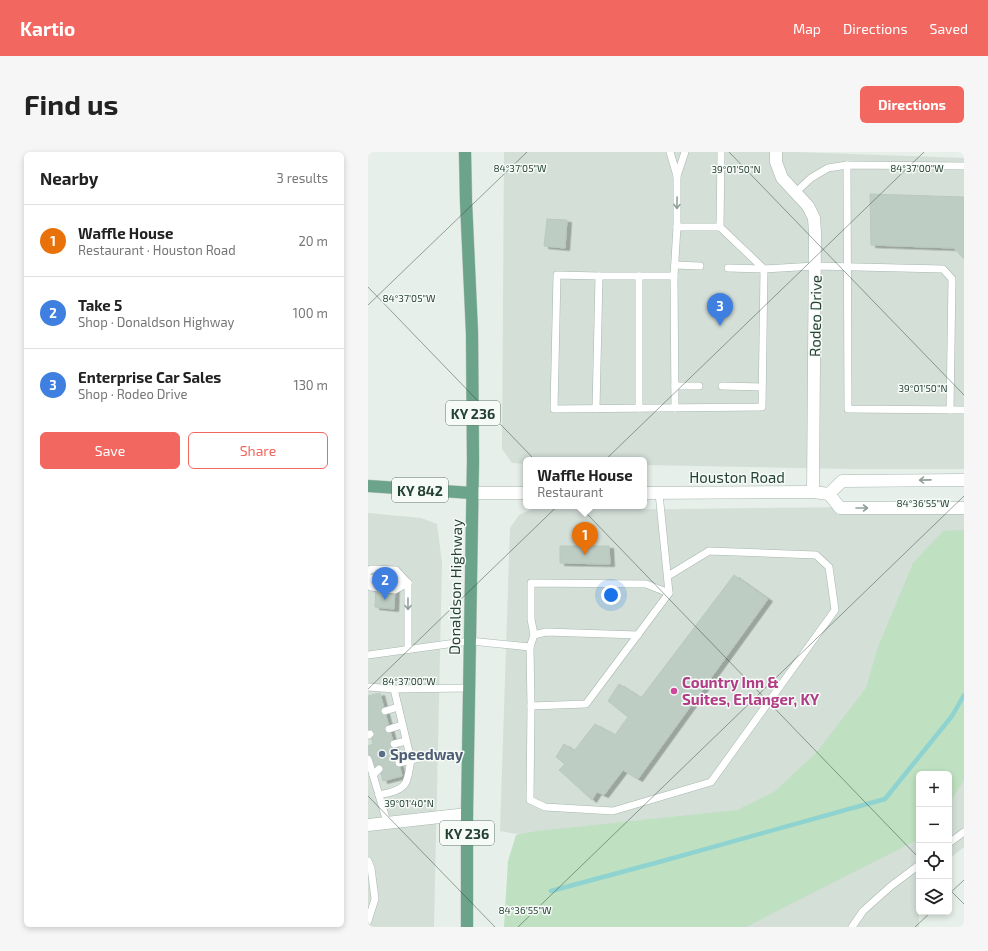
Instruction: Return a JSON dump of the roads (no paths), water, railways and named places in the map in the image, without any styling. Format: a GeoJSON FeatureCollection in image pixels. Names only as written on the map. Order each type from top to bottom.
{"type":"FeatureCollection","features":[{"type":"Feature","properties":{"kind":"main road","name":"Donaldson Highway"},"geometry":{"type":"LineString","coordinates":[[465,152],[472,333],[473,461],[467,814],[467,927]]}},
{"type":"Feature","properties":{"kind":"main road","name":"KY 842"},"geometry":{"type":"LineString","coordinates":[[368,486],[472,493]]}},
{"type":"Feature","properties":{"kind":"street","name":"Rodeo Drive"},"geometry":{"type":"LineString","coordinates":[[776,152],[776,162],[782,178],[808,206],[814,218],[816,233],[813,492]]}},
{"type":"Feature","properties":{"kind":"street"},"geometry":{"type":"LineString","coordinates":[[964,480],[842,481],[829,494],[840,508],[964,508]]}},
{"type":"Feature","properties":{"kind":"street","name":"Houston Road"},"geometry":{"type":"LineString","coordinates":[[647,493],[813,492],[829,494]]}},
{"type":"Feature","properties":{"kind":"street"},"geometry":{"type":"LineString","coordinates":[[472,493],[523,493]]}},
{"type":"Feature","properties":{"kind":"street"},"geometry":{"type":"LineString","coordinates":[[368,825],[467,814]]}},
{"type":"Feature","properties":{"kind":"lane"},"geometry":{"type":"LineString","coordinates":[[670,152],[677,176],[677,227],[674,265],[675,408]]}},
{"type":"Feature","properties":{"kind":"lane"},"geometry":{"type":"LineString","coordinates":[[677,176],[685,152]]}},
{"type":"Feature","properties":{"kind":"lane"},"geometry":{"type":"LineString","coordinates":[[720,227],[721,152]]}},
{"type":"Feature","properties":{"kind":"lane"},"geometry":{"type":"LineString","coordinates":[[847,166],[848,409],[964,410]]}},
{"type":"Feature","properties":{"kind":"lane"},"geometry":{"type":"LineString","coordinates":[[795,193],[811,178],[828,168],[847,166],[964,166]]}},
{"type":"Feature","properties":{"kind":"lane"},"geometry":{"type":"LineString","coordinates":[[674,276],[557,275],[554,409],[762,406],[764,270],[720,227],[677,227]]}},
{"type":"Feature","properties":{"kind":"lane"},"geometry":{"type":"LineString","coordinates":[[674,265],[700,266]]}},
{"type":"Feature","properties":{"kind":"lane"},"geometry":{"type":"LineString","coordinates":[[728,268],[764,270],[815,266],[943,269],[952,279],[950,410]]}},
{"type":"Feature","properties":{"kind":"lane"},"geometry":{"type":"LineString","coordinates":[[596,409],[599,276]]}},
{"type":"Feature","properties":{"kind":"lane"},"geometry":{"type":"LineString","coordinates":[[639,276],[639,408]]}},
{"type":"Feature","properties":{"kind":"lane"},"geometry":{"type":"LineString","coordinates":[[675,386],[698,386]]}},
{"type":"Feature","properties":{"kind":"lane"},"geometry":{"type":"LineString","coordinates":[[722,386],[762,387]]}},
{"type":"Feature","properties":{"kind":"lane"},"geometry":{"type":"LineString","coordinates":[[531,706],[586,704],[670,593],[659,493]]}},
{"type":"Feature","properties":{"kind":"lane"},"geometry":{"type":"LineString","coordinates":[[668,576],[709,551],[816,555],[829,567],[835,610],[711,782],[614,811],[545,807],[530,800],[530,647],[534,636],[531,619],[531,583],[646,584],[670,593]]}},
{"type":"Feature","properties":{"kind":"lane"},"geometry":{"type":"LineString","coordinates":[[368,572],[371,569],[396,570],[408,583],[408,649]]}},
{"type":"Feature","properties":{"kind":"lane"},"geometry":{"type":"LineString","coordinates":[[368,578],[396,580],[408,583]]}},
{"type":"Feature","properties":{"kind":"lane"},"geometry":{"type":"LineString","coordinates":[[368,584],[371,587],[395,590],[408,583]]}},
{"type":"Feature","properties":{"kind":"lane"},"geometry":{"type":"LineString","coordinates":[[534,636],[546,632],[638,635]]}},
{"type":"Feature","properties":{"kind":"lane"},"geometry":{"type":"LineString","coordinates":[[368,655],[470,641],[530,647]]}},
{"type":"Feature","properties":{"kind":"lane"},"geometry":{"type":"LineString","coordinates":[[368,687],[394,689],[470,688]]}},
{"type":"Feature","properties":{"kind":"lane"},"geometry":{"type":"LineString","coordinates":[[379,795],[397,790],[404,785],[411,760],[394,689]]}},
{"type":"Feature","properties":{"kind":"lane"},"geometry":{"type":"LineString","coordinates":[[385,711],[398,707]]}},
{"type":"Feature","properties":{"kind":"lane"},"geometry":{"type":"LineString","coordinates":[[389,729],[402,725]]}},
{"type":"Feature","properties":{"kind":"lane"},"geometry":{"type":"LineString","coordinates":[[394,744],[406,741]]}},
{"type":"Feature","properties":{"kind":"lane"},"geometry":{"type":"LineString","coordinates":[[399,763],[431,755],[469,759]]}},
{"type":"Feature","properties":{"kind":"lane"},"geometry":{"type":"LineString","coordinates":[[368,759],[387,822]]}},
{"type":"Feature","properties":{"kind":"lane"},"geometry":{"type":"LineString","coordinates":[[373,775],[380,769]]}},
{"type":"Feature","properties":{"kind":"lane"},"geometry":{"type":"LineString","coordinates":[[952,841],[964,832]]}},
{"type":"Feature","properties":{"kind":"lane"},"geometry":{"type":"LineString","coordinates":[[368,861],[371,868],[375,899],[368,921]]}},
{"type":"Feature","properties":{"kind":"lane"},"geometry":{"type":"LineString","coordinates":[[852,927],[862,911],[916,867]]}},
{"type":"Feature","properties":{"kind":"waterway"},"geometry":{"type":"LineString","coordinates":[[551,891],[885,799],[952,716],[964,695]]}},
{"type":"Feature","properties":{"kind":"place","name":"Enterprise Car Sales"},"geometry":{"type":"Point","coordinates":[720,326]}},
{"type":"Feature","properties":{"kind":"place","name":"Waffle House"},"geometry":{"type":"Point","coordinates":[585,555]}},
{"type":"Feature","properties":{"kind":"place","name":"Take 5"},"geometry":{"type":"Point","coordinates":[385,600]}},
{"type":"Feature","properties":{"kind":"place","name":"Country Inn & Suites, Erlanger, KY"},"geometry":{"type":"Point","coordinates":[674,691]}},
{"type":"Feature","properties":{"kind":"place","name":"Speedway"},"geometry":{"type":"Point","coordinates":[382,754]}}]}
